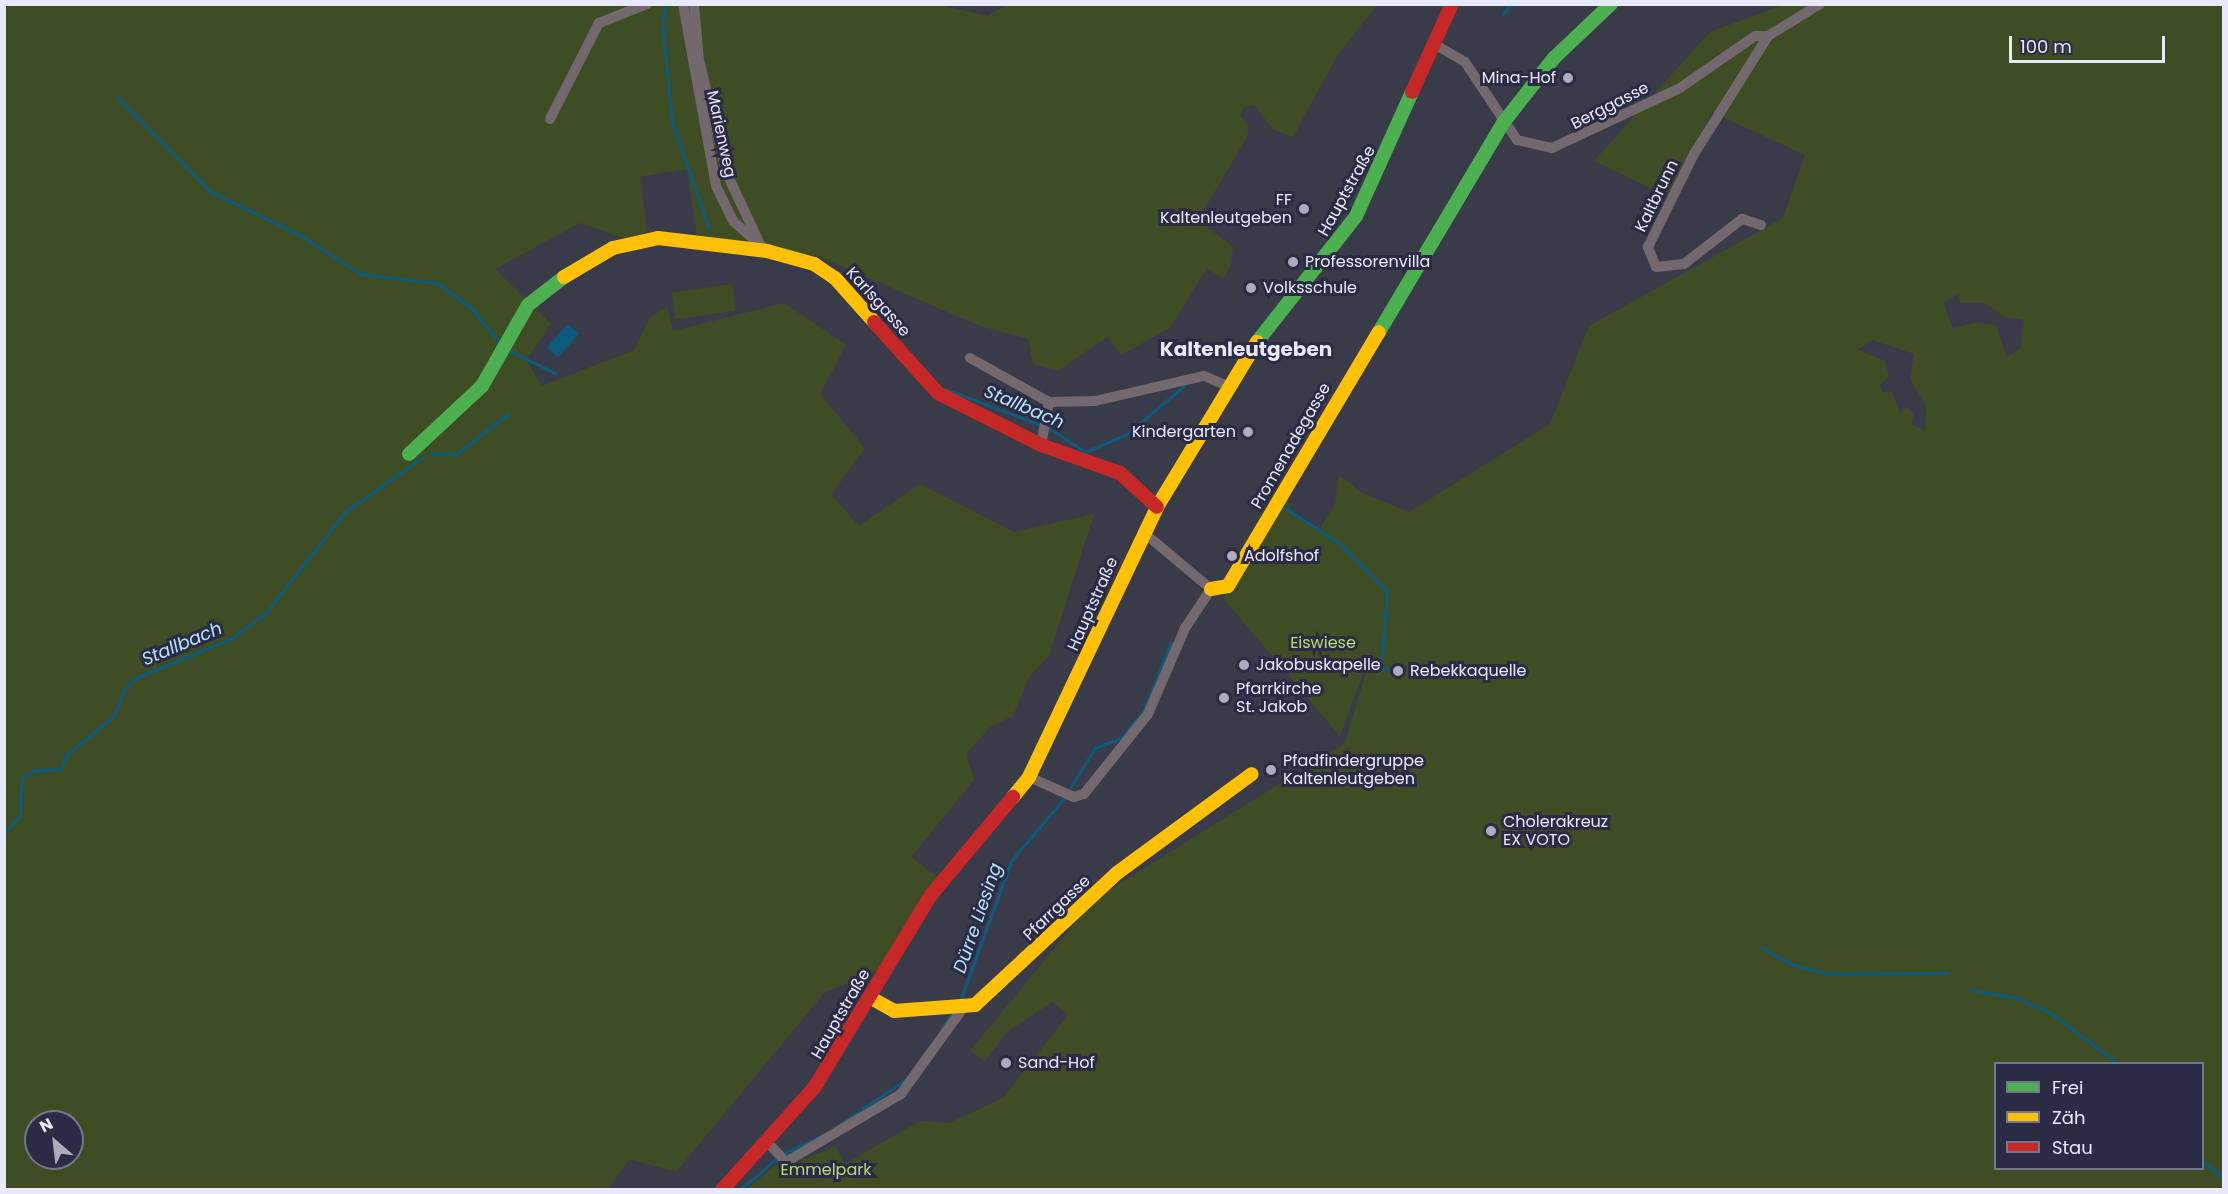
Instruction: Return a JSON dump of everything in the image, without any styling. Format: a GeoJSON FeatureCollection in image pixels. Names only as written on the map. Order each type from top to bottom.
{"type":"FeatureCollection","features":[{"type":"Feature","properties":{"kind":"street"},"geometry":{"type":"LineString","coordinates":[[550,119],[599,23],[647,4]]}},
{"type":"Feature","properties":{"kind":"street","name":"Marienweg"},"geometry":{"type":"LineString","coordinates":[[682,4],[716,186],[733,221],[767,251]]}},
{"type":"Feature","properties":{"kind":"street"},"geometry":{"type":"LineString","coordinates":[[694,4],[699,60],[727,174],[751,231],[767,251]]}},
{"type":"Feature","properties":{"kind":"street","name":"Hauptstraße"},"geometry":{"type":"LineString","coordinates":[[722,1190],[774,1151],[872,998],[931,895],[1029,777],[1143,532],[1227,386],[1356,216],[1452,4]]}},
{"type":"Feature","properties":{"kind":"street","name":"Promenadegasse"},"geometry":{"type":"LineString","coordinates":[[1029,777],[1072,796],[1084,795],[1148,714],[1185,628],[1211,589],[1228,586],[1503,123],[1554,58],[1611,4]]}},
{"type":"Feature","properties":{"kind":"street","name":"Berggasse"},"geometry":{"type":"LineString","coordinates":[[1434,44],[1465,62],[1503,123],[1530,147],[1559,147],[1680,88],[1758,34],[1768,36],[1820,4]]}},
{"type":"Feature","properties":{"kind":"street","name":"Kaltbrunn"},"geometry":{"type":"LineString","coordinates":[[1761,225],[1742,219],[1684,264],[1656,267],[1648,247],[1694,154],[1768,36]]}},
{"type":"Feature","properties":{"kind":"street","name":"Karlsgasse"},"geometry":{"type":"LineString","coordinates":[[409,454],[482,386],[528,305],[543,289],[580,264],[634,241],[658,238],[767,251],[814,264],[835,278],[938,393],[1041,445],[1120,473],[1157,507]]}},
{"type":"Feature","properties":{"kind":"street"},"geometry":{"type":"LineString","coordinates":[[970,358],[1049,402],[1095,401],[1204,376],[1227,386]]}},
{"type":"Feature","properties":{"kind":"street"},"geometry":{"type":"LineString","coordinates":[[1041,445],[1049,402]]}},
{"type":"Feature","properties":{"kind":"street"},"geometry":{"type":"LineString","coordinates":[[1143,532],[1211,589]]}},
{"type":"Feature","properties":{"kind":"street","name":"Pfarrgasse"},"geometry":{"type":"LineString","coordinates":[[872,998],[894,1011],[977,1004],[1117,873],[1252,774]]}},
{"type":"Feature","properties":{"kind":"street"},"geometry":{"type":"LineString","coordinates":[[774,1151],[816,1148],[906,1091],[956,1007]]}},
{"type":"Feature","properties":{"kind":"green space"},"geometry":{"type":"Polygon","coordinates":[[[935,4],[988,16],[1007,4],[1377,5],[1337,56],[1293,137],[1274,130],[1254,105],[1243,108],[1240,116],[1249,126],[1247,137],[1198,220],[1233,247],[1230,268],[1223,279],[1207,268],[1170,328],[1121,355],[1107,337],[1058,371],[1033,364],[1028,339],[980,326],[818,256],[697,236],[687,169],[640,177],[647,233],[623,238],[580,223],[495,269],[551,324],[526,360],[542,386],[634,350],[650,317],[667,307],[673,331],[784,303],[846,345],[820,394],[865,448],[831,495],[859,526],[920,484],[1014,532],[1094,514],[1049,656],[1029,677],[1013,716],[990,727],[966,754],[974,780],[911,857],[937,877],[876,972],[825,992],[676,1172],[629,1159],[608,1190],[5,1189],[4,5],[935,4]]]}},
{"type":"Feature","properties":{"kind":"green space"},"geometry":{"type":"Polygon","coordinates":[[[1783,5],[2223,5],[2223,1189],[746,1190],[775,1165],[783,1169],[835,1146],[845,1164],[920,1121],[949,1123],[1003,1098],[1068,1015],[1052,1002],[1007,1032],[985,1061],[970,1051],[1095,899],[1345,743],[1375,642],[1340,736],[1223,598],[1285,494],[1290,510],[1319,530],[1335,504],[1339,475],[1362,493],[1409,512],[1550,424],[1589,326],[1783,218],[1805,155],[1712,112],[1667,196],[1594,161],[1710,32],[1783,5]],[[1959,294],[1943,302],[1953,328],[1977,322],[1996,325],[2007,358],[2020,348],[2024,320],[2005,317],[1985,303],[1960,303],[1959,294]],[[1872,340],[1858,350],[1885,361],[1889,377],[1880,384],[1882,392],[1892,392],[1900,413],[1907,407],[1914,414],[1911,424],[1925,430],[1926,406],[1910,379],[1914,354],[1872,340]]]}},
{"type":"Feature","properties":{"kind":"green space"},"geometry":{"type":"Polygon","coordinates":[[[732,284],[736,311],[675,319],[672,292],[732,284]]]}},
{"type":"Feature","properties":{"kind":"water"},"geometry":{"type":"Polygon","coordinates":[[[568,324],[579,334],[558,358],[547,348],[568,324]]]}},
{"type":"Feature","properties":{"kind":"waterway"},"geometry":{"type":"LineString","coordinates":[[666,4],[662,23],[672,122],[709,228]]}},
{"type":"Feature","properties":{"kind":"waterway","name":"Dürre Liesing"},"geometry":{"type":"LineString","coordinates":[[1503,14],[1511,4]]}},
{"type":"Feature","properties":{"kind":"waterway"},"geometry":{"type":"LineString","coordinates":[[117,97],[211,192],[302,236],[361,274],[437,283],[469,306],[501,344]]}},
{"type":"Feature","properties":{"kind":"waterway"},"geometry":{"type":"LineString","coordinates":[[508,350],[555,373]]}},
{"type":"Feature","properties":{"kind":"waterway","name":"Stallbach"},"geometry":{"type":"LineString","coordinates":[[945,389],[1049,428],[1085,452],[1125,435],[1184,386]]}},
{"type":"Feature","properties":{"kind":"waterway","name":"Stallbach"},"geometry":{"type":"LineString","coordinates":[[431,454],[456,454],[508,414]]}},
{"type":"Feature","properties":{"kind":"waterway","name":"Stallbach"},"geometry":{"type":"LineString","coordinates":[[4,833],[20,816],[22,777],[36,770],[60,770],[67,754],[113,717],[125,689],[136,678],[232,638],[264,615],[345,512],[423,457]]}},
{"type":"Feature","properties":{"kind":"waterway"},"geometry":{"type":"LineString","coordinates":[[1282,506],[1339,543],[1387,591],[1381,668],[1396,670]]}},
{"type":"Feature","properties":{"kind":"waterway","name":"Dürre Liesing"},"geometry":{"type":"LineString","coordinates":[[1068,791],[1095,748],[1121,738],[1143,712],[1171,642]]}},
{"type":"Feature","properties":{"kind":"waterway","name":"Dürre Liesing"},"geometry":{"type":"LineString","coordinates":[[960,1001],[1011,861],[1065,797]]}},
{"type":"Feature","properties":{"kind":"waterway"},"geometry":{"type":"LineString","coordinates":[[1761,947],[1791,964],[1828,974],[1947,973]]}},
{"type":"Feature","properties":{"kind":"waterway"},"geometry":{"type":"LineString","coordinates":[[1971,990],[2017,998],[2050,1013],[2117,1062]]}},
{"type":"Feature","properties":{"kind":"waterway","name":"Dürre Liesing"},"geometry":{"type":"LineString","coordinates":[[942,1028],[953,1011]]}},
{"type":"Feature","properties":{"kind":"waterway","name":"Dürre Liesing"},"geometry":{"type":"LineString","coordinates":[[839,1125],[908,1078]]}},
{"type":"Feature","properties":{"kind":"waterway","name":"Dürre Liesing"},"geometry":{"type":"LineString","coordinates":[[783,1154],[820,1136]]}},
{"type":"Feature","properties":{"kind":"waterway","name":"Dürre Liesing"},"geometry":{"type":"LineString","coordinates":[[740,1190],[777,1158]]}},
{"type":"Feature","properties":{"kind":"waterway"},"geometry":{"type":"LineString","coordinates":[[2204,1163],[2224,1178]]}},
{"type":"Feature","properties":{"kind":"traffic: fast"},"geometry":{"type":"LineString","coordinates":[[1379,332],[1503,123],[1554,58],[1611,4]]}},
{"type":"Feature","properties":{"kind":"traffic: fast"},"geometry":{"type":"LineString","coordinates":[[1257,342],[1356,216],[1412,92]]}},
{"type":"Feature","properties":{"kind":"traffic: fast"},"geometry":{"type":"LineString","coordinates":[[409,454],[482,386],[528,305],[564,277]]}},
{"type":"Feature","properties":{"kind":"traffic: slow"},"geometry":{"type":"LineString","coordinates":[[564,277],[613,248],[658,238],[767,251],[814,264],[835,278],[874,322]]}},
{"type":"Feature","properties":{"kind":"traffic: slow"},"geometry":{"type":"LineString","coordinates":[[1211,589],[1228,586],[1379,332]]}},
{"type":"Feature","properties":{"kind":"traffic: slow"},"geometry":{"type":"LineString","coordinates":[[1013,797],[1029,777],[1157,507],[1257,342]]}},
{"type":"Feature","properties":{"kind":"traffic: slow"},"geometry":{"type":"LineString","coordinates":[[871,998],[894,1011],[975,1005],[1117,873],[1252,774]]}},
{"type":"Feature","properties":{"kind":"traffic: jam"},"geometry":{"type":"LineString","coordinates":[[1412,92],[1452,4]]}},
{"type":"Feature","properties":{"kind":"traffic: jam"},"geometry":{"type":"LineString","coordinates":[[874,322],[938,393],[1041,445],[1120,473],[1157,507]]}},
{"type":"Feature","properties":{"kind":"traffic: jam"},"geometry":{"type":"LineString","coordinates":[[722,1190],[814,1088],[931,895],[1013,797]]}},
{"type":"Feature","properties":{"kind":"place","name":"Mina-Hof"},"geometry":{"type":"Point","coordinates":[1568,78]}},
{"type":"Feature","properties":{"kind":"place","name":"FF Kaltenleutgeben"},"geometry":{"type":"Point","coordinates":[1304,209]}},
{"type":"Feature","properties":{"kind":"place","name":"Professorenvilla"},"geometry":{"type":"Point","coordinates":[1293,262]}},
{"type":"Feature","properties":{"kind":"place","name":"Volksschule"},"geometry":{"type":"Point","coordinates":[1251,288]}},
{"type":"Feature","properties":{"kind":"place","name":"Kindergarten"},"geometry":{"type":"Point","coordinates":[1248,432]}},
{"type":"Feature","properties":{"kind":"place","name":"Adolfshof"},"geometry":{"type":"Point","coordinates":[1232,556]}},
{"type":"Feature","properties":{"kind":"place","name":"Jakobuskapelle"},"geometry":{"type":"Point","coordinates":[1244,665]}},
{"type":"Feature","properties":{"kind":"place","name":"Rebekkaquelle"},"geometry":{"type":"Point","coordinates":[1398,671]}},
{"type":"Feature","properties":{"kind":"place","name":"Pfarrkirche St. Jakob"},"geometry":{"type":"Point","coordinates":[1224,698]}},
{"type":"Feature","properties":{"kind":"place","name":"Pfadfindergruppe Kaltenleutgeben"},"geometry":{"type":"Point","coordinates":[1271,770]}},
{"type":"Feature","properties":{"kind":"place","name":"Cholerakreuz EX VOTO"},"geometry":{"type":"Point","coordinates":[1491,831]}},
{"type":"Feature","properties":{"kind":"place","name":"Sand-Hof"},"geometry":{"type":"Point","coordinates":[1006,1063]}},
{"type":"Feature","properties":{"kind":"district","name":"Kaltenleutgeben"},"geometry":{"type":"Point","coordinates":[1246,349]}},
{"type":"Feature","properties":{"kind":"park label","name":"Eiswiese"},"geometry":{"type":"Point","coordinates":[1323,643]}},
{"type":"Feature","properties":{"kind":"park label","name":"Emmelpark"},"geometry":{"type":"Point","coordinates":[826,1170]}}]}
